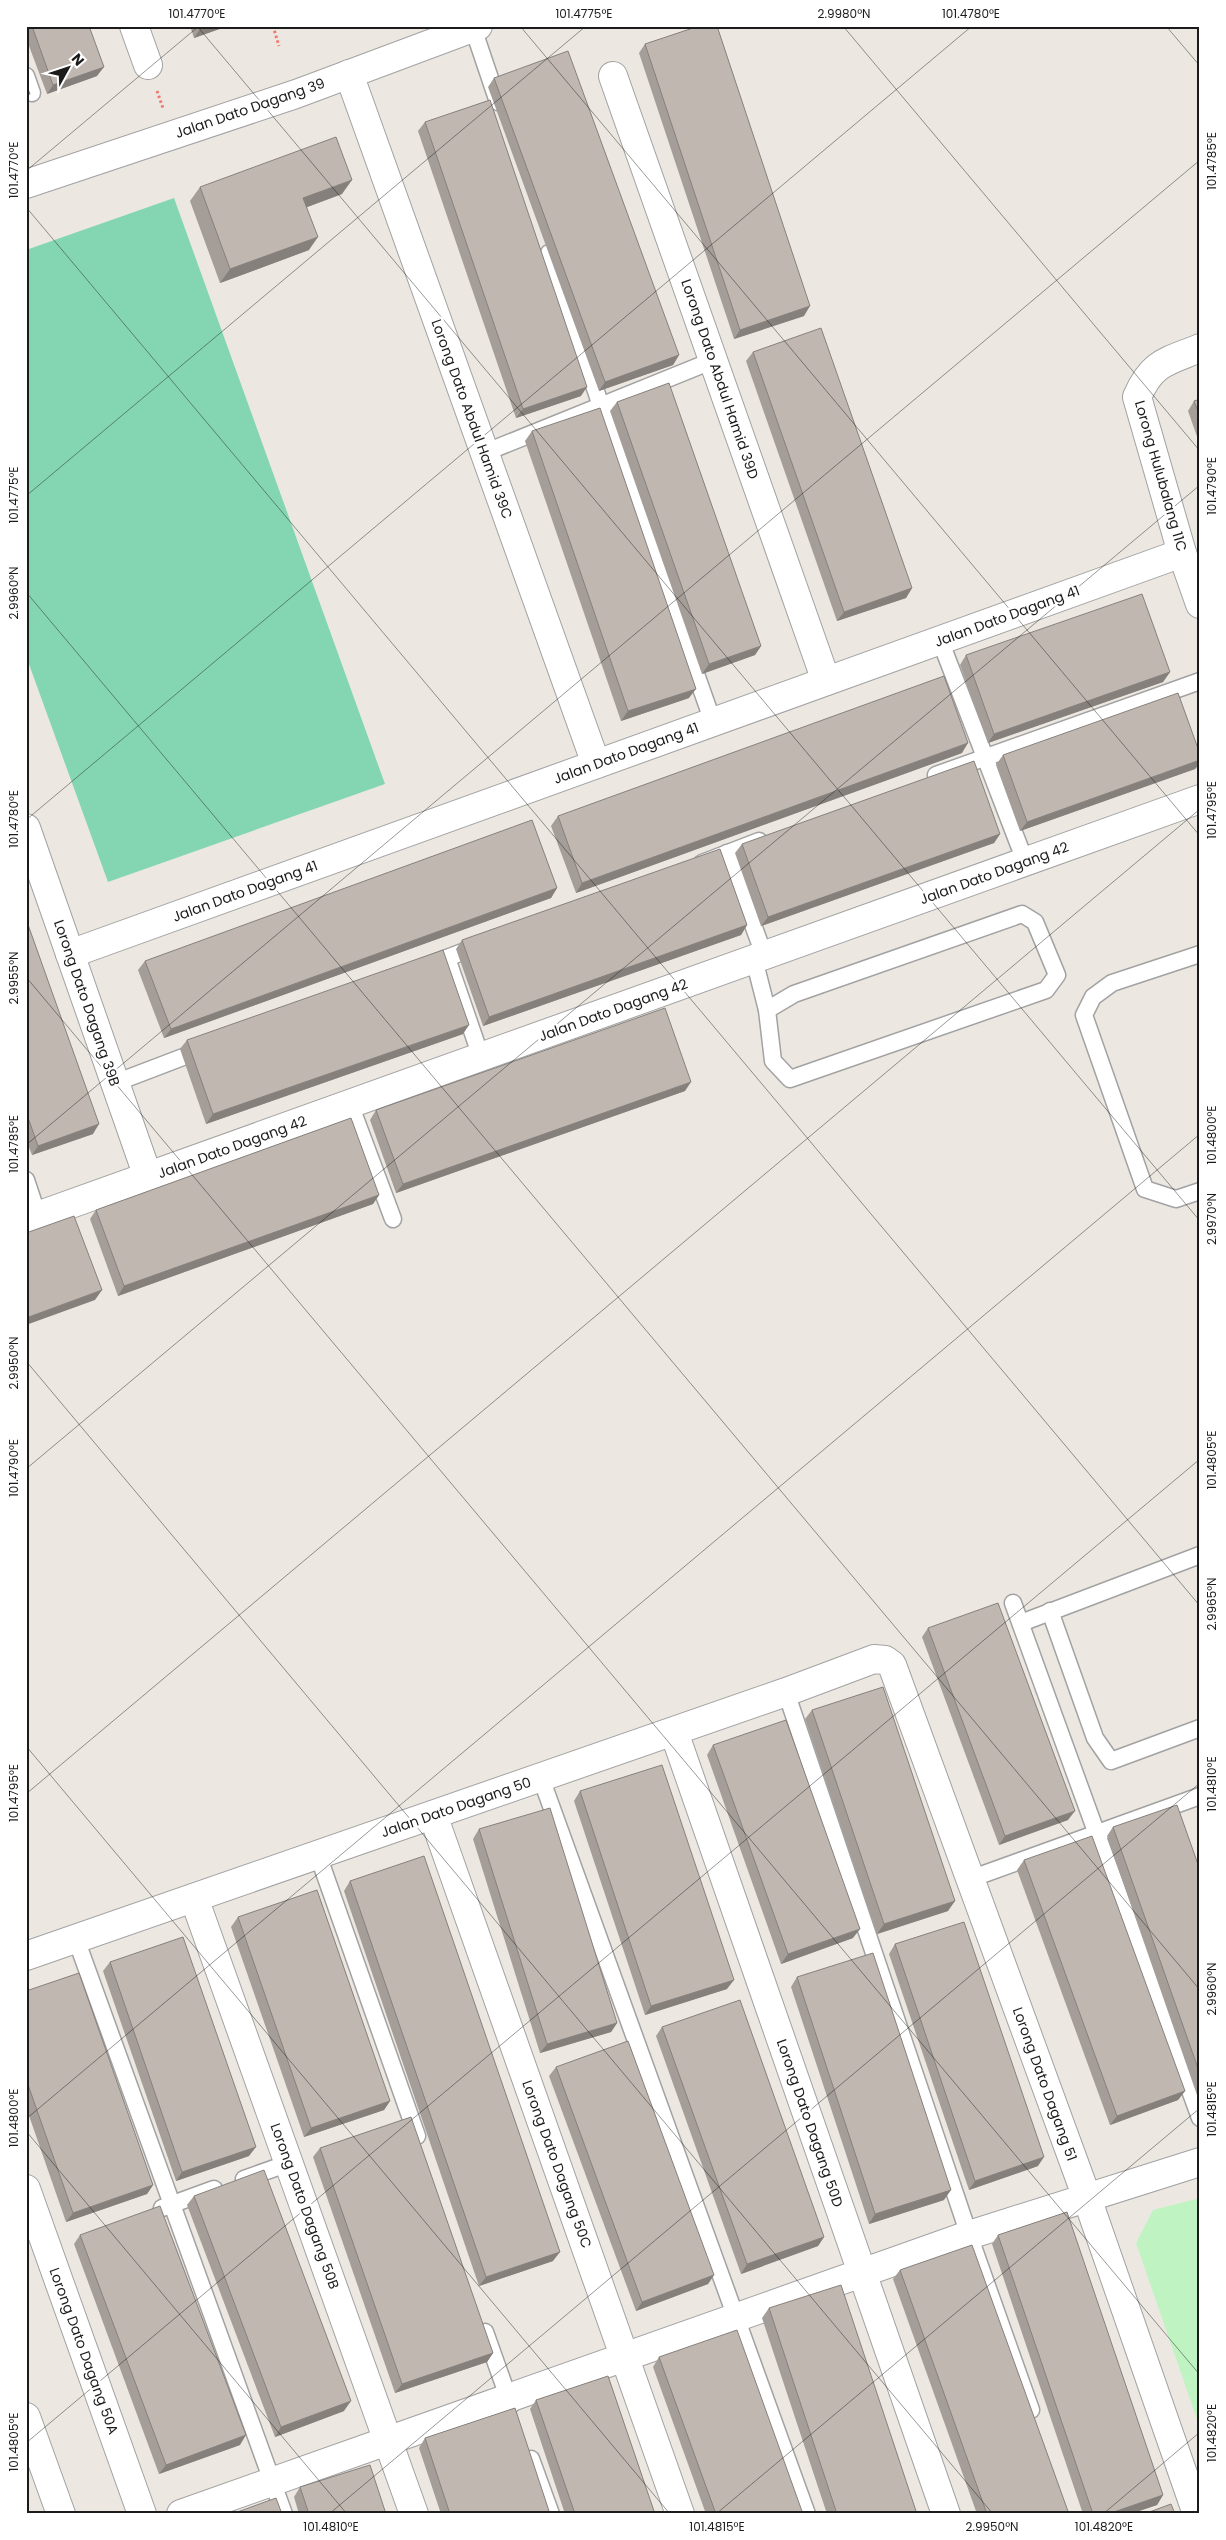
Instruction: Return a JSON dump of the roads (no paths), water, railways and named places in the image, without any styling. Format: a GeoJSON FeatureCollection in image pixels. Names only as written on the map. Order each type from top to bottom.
{"type":"FeatureCollection","features":[{"type":"Feature","properties":{"kind":"street"},"geometry":{"type":"LineString","coordinates":[[134,26],[148,65]]}},
{"type":"Feature","properties":{"kind":"street","name":"Jalan Dato Dagang 39"},"geometry":{"type":"LineString","coordinates":[[26,184],[349,74],[475,27]]}},
{"type":"Feature","properties":{"kind":"street","name":"Lorong Dato Abdul Hamid 39C"},"geometry":{"type":"LineString","coordinates":[[349,74],[596,764]]}},
{"type":"Feature","properties":{"kind":"street","name":"Lorong Dato Abdul Hamid 39D"},"geometry":{"type":"LineString","coordinates":[[613,76],[826,681]]}},
{"type":"Feature","properties":{"kind":"street","name":"Lorong Hulubalang 11C"},"geometry":{"type":"LineString","coordinates":[[1200,348],[1158,366],[1145,377],[1137,398],[1182,553],[1200,604]]}},
{"type":"Feature","properties":{"kind":"street","name":"Jalan Dato Dagang 41"},"geometry":{"type":"LineString","coordinates":[[70,954],[1182,553]]}},
{"type":"Feature","properties":{"kind":"street","name":"Jalan Dato Dagang 42"},"geometry":{"type":"LineString","coordinates":[[32,1218],[1200,799]]}},
{"type":"Feature","properties":{"kind":"street","name":"Lorong Dato Dagang 39B"},"geometry":{"type":"LineString","coordinates":[[26,828],[148,1177]]}},
{"type":"Feature","properties":{"kind":"street","name":"Jalan Dato Dagang 50"},"geometry":{"type":"LineString","coordinates":[[26,1956],[674,1732],[874,1659],[884,1660]]}},
{"type":"Feature","properties":{"kind":"street","name":"Lorong Dato Dagang 51"},"geometry":{"type":"LineString","coordinates":[[884,1660],[892,1665],[1087,2198],[1197,2514]]}},
{"type":"Feature","properties":{"kind":"street","name":"Lorong Dato Dagang 50D"},"geometry":{"type":"LineString","coordinates":[[674,1732],[946,2514]]}},
{"type":"Feature","properties":{"kind":"street","name":"Lorong Dato Dagang 50C"},"geometry":{"type":"LineString","coordinates":[[433,1815],[680,2514]]}},
{"type":"Feature","properties":{"kind":"street","name":"Lorong Dato Dagang 50B"},"geometry":{"type":"LineString","coordinates":[[194,1898],[414,2514]]}},
{"type":"Feature","properties":{"kind":"street"},"geometry":{"type":"LineString","coordinates":[[181,2514],[389,2440],[512,2407],[625,2357],[969,2235],[1200,2162]]}},
{"type":"Feature","properties":{"kind":"street","name":"Lorong Dato Dagang 50A"},"geometry":{"type":"LineString","coordinates":[[26,2189],[142,2514]]}},
{"type":"Feature","properties":{"kind":"street"},"geometry":{"type":"LineString","coordinates":[[26,2417],[61,2514]]}},
{"type":"Feature","properties":{"kind":"lane"},"geometry":{"type":"LineString","coordinates":[[475,27],[502,113]]}},
{"type":"Feature","properties":{"kind":"lane"},"geometry":{"type":"LineString","coordinates":[[26,76],[32,93]]}},
{"type":"Feature","properties":{"kind":"lane"},"geometry":{"type":"LineString","coordinates":[[543,236],[713,722]]}},
{"type":"Feature","properties":{"kind":"lane"},"geometry":{"type":"LineString","coordinates":[[484,453],[714,360]]}},
{"type":"Feature","properties":{"kind":"lane"},"geometry":{"type":"LineString","coordinates":[[940,640],[1026,862]]}},
{"type":"Feature","properties":{"kind":"lane"},"geometry":{"type":"LineString","coordinates":[[920,781],[1200,681]]}},
{"type":"Feature","properties":{"kind":"lane"},"geometry":{"type":"LineString","coordinates":[[690,867],[773,836]]}},
{"type":"Feature","properties":{"kind":"lane"},"geometry":{"type":"LineString","coordinates":[[727,853],[759,957],[773,1061],[790,1079],[1046,990],[1057,974],[1035,922],[1022,914],[794,994],[767,1010]]}},
{"type":"Feature","properties":{"kind":"lane"},"geometry":{"type":"LineString","coordinates":[[410,972],[494,940]]}},
{"type":"Feature","properties":{"kind":"lane"},"geometry":{"type":"LineString","coordinates":[[1200,954],[1112,983],[1093,997],[1084,1015],[1145,1189],[1176,1199],[1200,1190]]}},
{"type":"Feature","properties":{"kind":"lane"},"geometry":{"type":"LineString","coordinates":[[447,958],[481,1057]]}},
{"type":"Feature","properties":{"kind":"lane"},"geometry":{"type":"LineString","coordinates":[[115,1083],[216,1045]]}},
{"type":"Feature","properties":{"kind":"lane"},"geometry":{"type":"LineString","coordinates":[[350,1104],[392,1219]]}},
{"type":"Feature","properties":{"kind":"lane"},"geometry":{"type":"LineString","coordinates":[[26,1180],[32,1218]]}},
{"type":"Feature","properties":{"kind":"lane"},"geometry":{"type":"LineString","coordinates":[[1021,1623],[1200,1555]]}},
{"type":"Feature","properties":{"kind":"lane"},"geometry":{"type":"LineString","coordinates":[[1013,1603],[1200,2118]]}},
{"type":"Feature","properties":{"kind":"lane"},"geometry":{"type":"LineString","coordinates":[[1050,1611],[1095,1738],[1111,1761],[1200,1728]]}},
{"type":"Feature","properties":{"kind":"lane"},"geometry":{"type":"LineString","coordinates":[[786,1692],[969,2235],[1035,2421]]}},
{"type":"Feature","properties":{"kind":"lane"},"geometry":{"type":"LineString","coordinates":[[541,1778],[807,2514]]}},
{"type":"Feature","properties":{"kind":"lane"},"geometry":{"type":"LineString","coordinates":[[970,1879],[1200,1796]]}},
{"type":"Feature","properties":{"kind":"lane"},"geometry":{"type":"LineString","coordinates":[[318,1856],[423,2155]]}},
{"type":"Feature","properties":{"kind":"lane"},"geometry":{"type":"LineString","coordinates":[[76,1939],[284,2514]]}},
{"type":"Feature","properties":{"kind":"lane"},"geometry":{"type":"LineString","coordinates":[[146,2213],[289,2163]]}},
{"type":"Feature","properties":{"kind":"lane"},"geometry":{"type":"LineString","coordinates":[[479,2314],[512,2407]]}},
{"type":"Feature","properties":{"kind":"lane"},"geometry":{"type":"LineString","coordinates":[[525,2442],[551,2514]]}}]}
